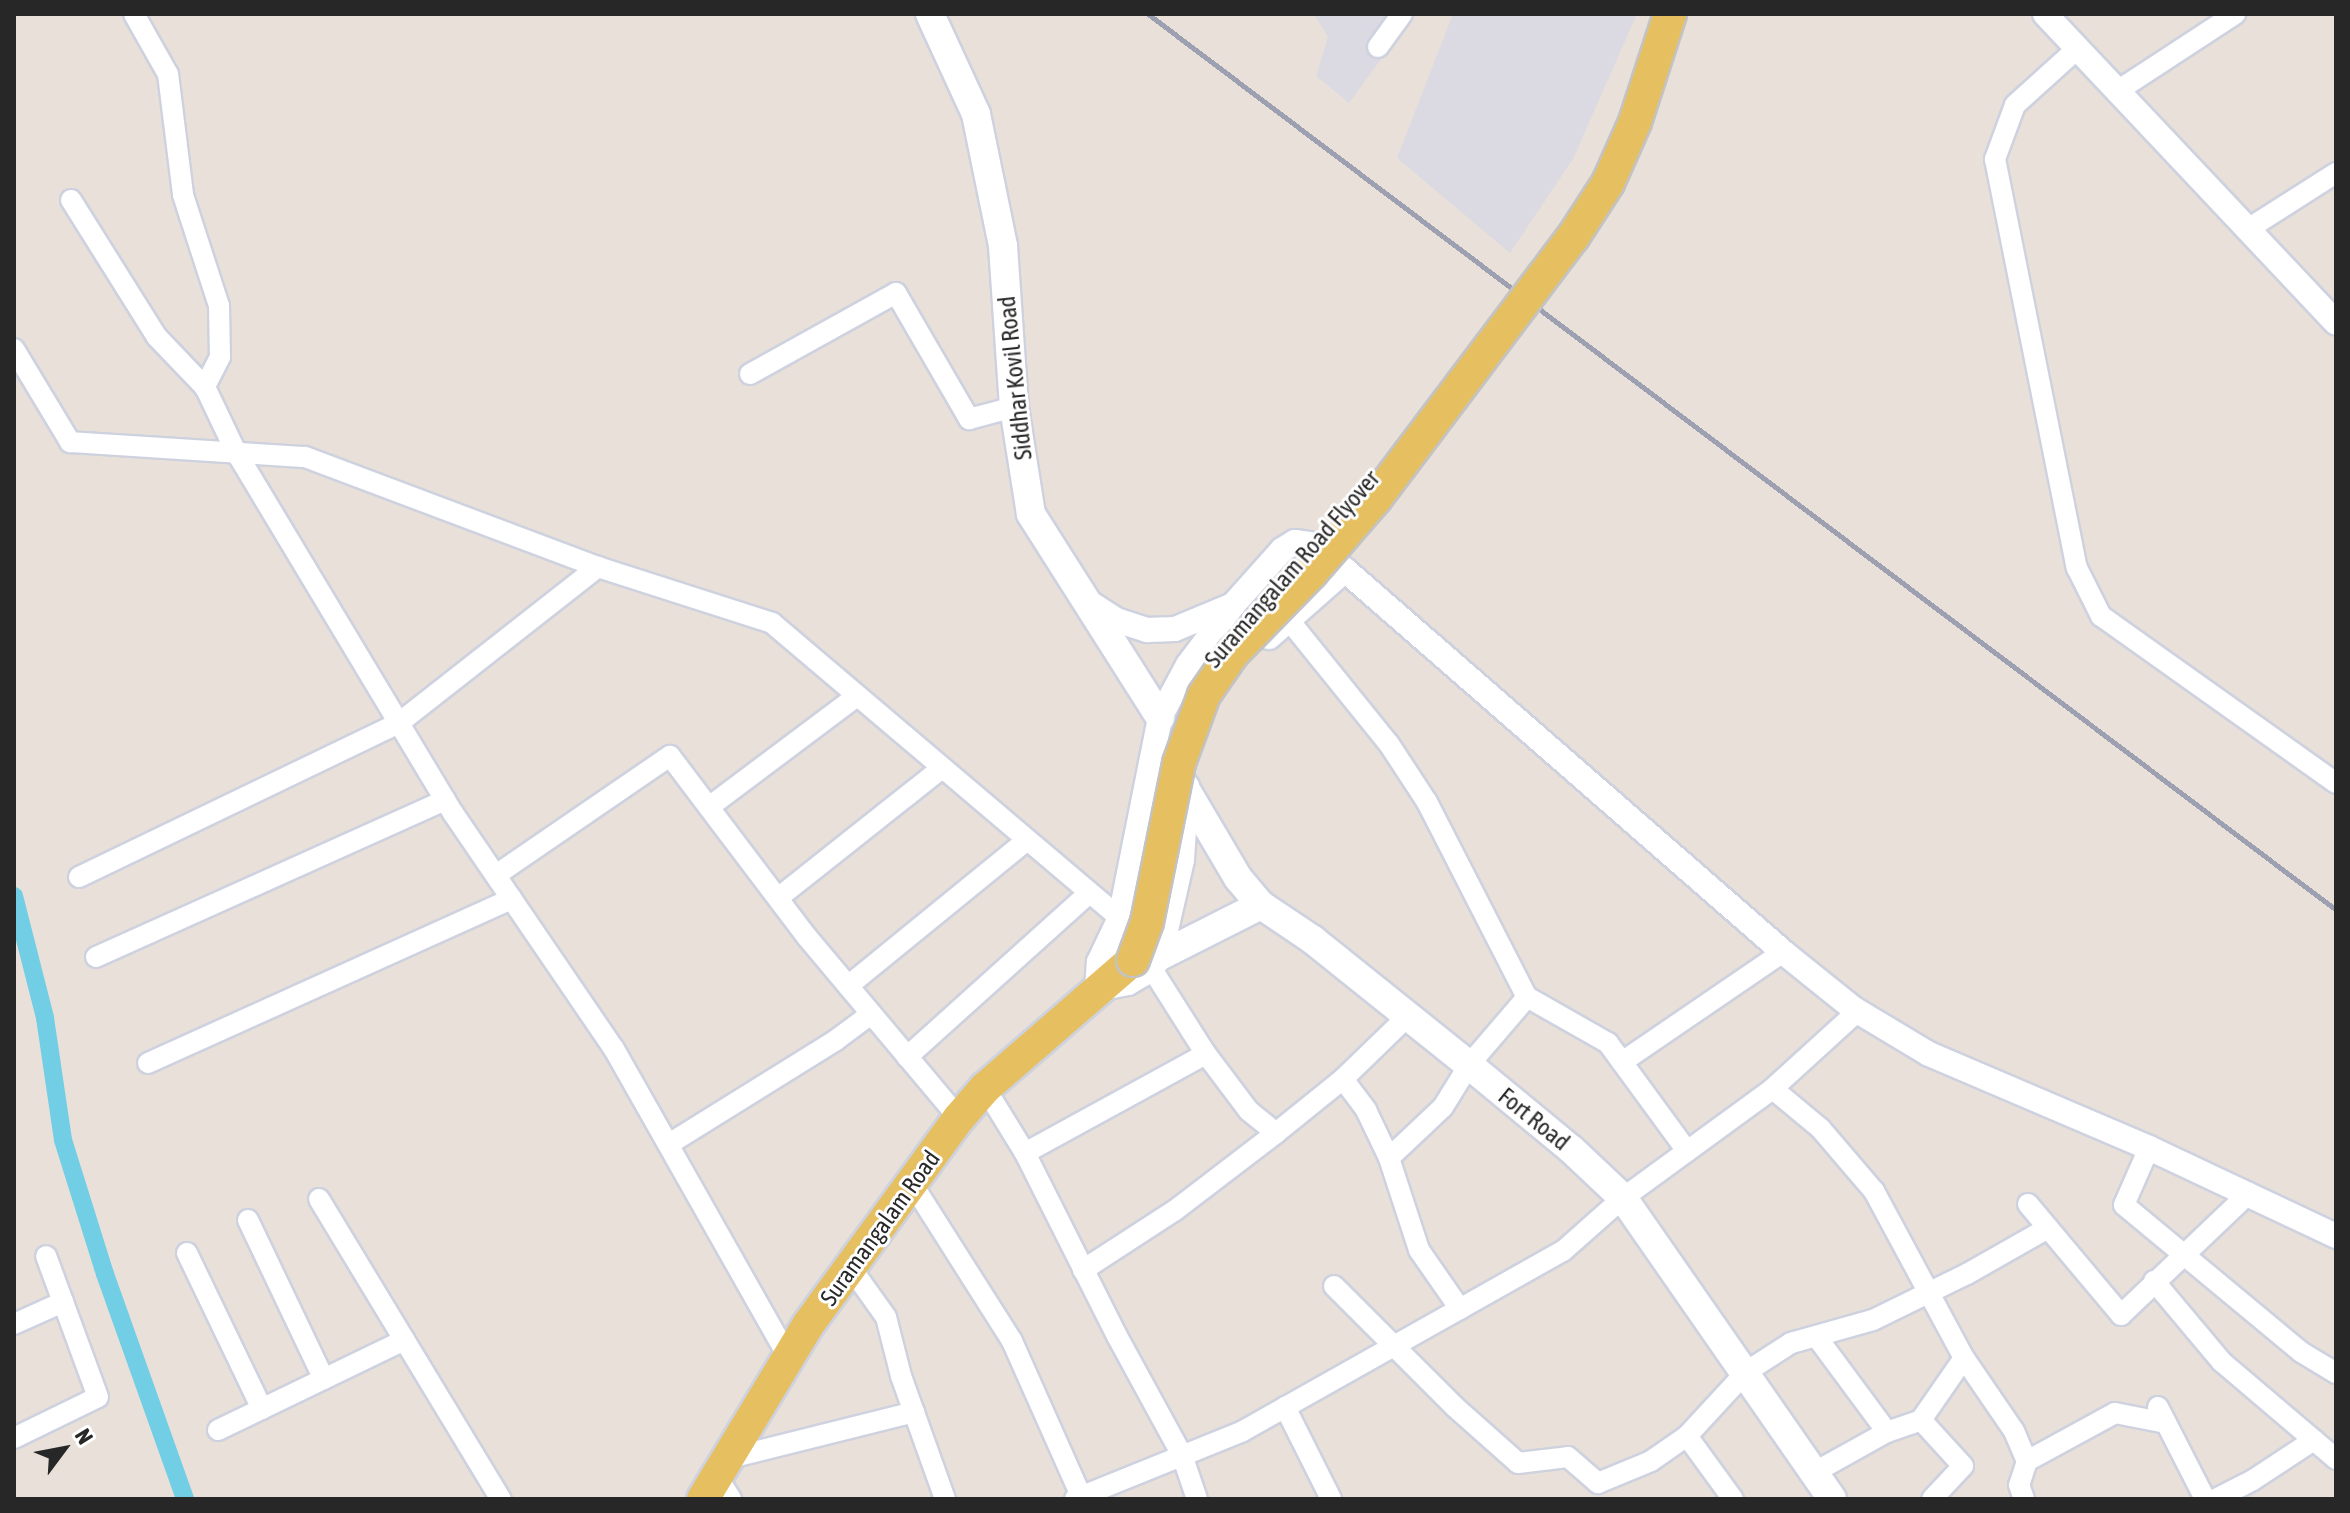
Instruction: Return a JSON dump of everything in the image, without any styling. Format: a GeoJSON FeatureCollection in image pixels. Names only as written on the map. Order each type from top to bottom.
{"type":"FeatureCollection","features":[{"type":"Feature","properties":{"kind":"main road","name":"Siddhar Kovil Road"},"geometry":{"type":"LineString","coordinates":[[930,14],[976,114],[1003,246],[1014,407],[1031,514],[1160,717]]}},
{"type":"Feature","properties":{"kind":"main road","name":"Suramangalam Road Flyover"},"geometry":{"type":"LineString","coordinates":[[1141,960],[1134,918],[1166,759],[1191,689],[1222,644],[1301,563],[1366,488],[1561,229],[1595,176],[1622,117],[1654,14]]}},
{"type":"Feature","properties":{"kind":"main road","name":"Suramangalam Road Flyover"},"geometry":{"type":"LineString","coordinates":[[1097,989],[1141,960],[1179,763],[1204,695],[1233,653],[1311,573],[1376,498],[1573,237],[1608,183],[1635,122],[1670,14]]}},
{"type":"Feature","properties":{"kind":"main road","name":"Fort Road"},"geometry":{"type":"LineString","coordinates":[[1186,790],[1238,878],[1261,905],[1313,940],[1469,1065],[1571,1149],[1623,1198],[1832,1499]]}},
{"type":"Feature","properties":{"kind":"main road"},"geometry":{"type":"LineString","coordinates":[[1141,960],[1261,905]]}},
{"type":"Feature","properties":{"kind":"main road","name":"Suramangalam Road"},"geometry":{"type":"LineString","coordinates":[[721,1483],[789,1358],[959,1118],[985,1088],[1097,989]]}},
{"type":"Feature","properties":{"kind":"street"},"geometry":{"type":"LineString","coordinates":[[134,14],[168,74],[183,195],[219,306],[220,357],[205,387]]}},
{"type":"Feature","properties":{"kind":"street"},"geometry":{"type":"LineString","coordinates":[[1378,47],[1402,14]]}},
{"type":"Feature","properties":{"kind":"street"},"geometry":{"type":"LineString","coordinates":[[2045,14],[2336,323]]}},
{"type":"Feature","properties":{"kind":"street"},"geometry":{"type":"LineString","coordinates":[[2119,90],[2235,14]]}},
{"type":"Feature","properties":{"kind":"street"},"geometry":{"type":"LineString","coordinates":[[2078,48],[2015,105],[1995,159],[2077,568],[2101,616],[2336,783]]}},
{"type":"Feature","properties":{"kind":"street"},"geometry":{"type":"LineString","coordinates":[[2248,229],[2336,171]]}},
{"type":"Feature","properties":{"kind":"street"},"geometry":{"type":"LineString","coordinates":[[71,200],[157,337],[205,387],[236,452],[445,800],[614,1049],[789,1358]]}},
{"type":"Feature","properties":{"kind":"street"},"geometry":{"type":"LineString","coordinates":[[750,374],[896,293],[969,419],[1014,407]]}},
{"type":"Feature","properties":{"kind":"street"},"geometry":{"type":"LineString","coordinates":[[14,349],[70,442],[305,457],[598,567],[772,623],[1120,918]]}},
{"type":"Feature","properties":{"kind":"street"},"geometry":{"type":"LineString","coordinates":[[1097,989],[1099,962],[1120,918],[1160,717],[1188,665],[1233,605],[1282,550],[1295,542],[1309,544],[1345,570],[1783,952],[1858,1011],[1929,1054],[2149,1148],[2336,1236]]}},
{"type":"Feature","properties":{"kind":"street"},"geometry":{"type":"LineString","coordinates":[[79,877],[399,723],[598,567]]}},
{"type":"Feature","properties":{"kind":"street"},"geometry":{"type":"LineString","coordinates":[[1276,1133],[1249,1111],[1141,960],[1182,860],[1186,790],[1210,710],[1245,660],[1345,570]]}},
{"type":"Feature","properties":{"kind":"street"},"geometry":{"type":"LineString","coordinates":[[1090,603],[1116,620],[1147,630],[1175,629],[1233,605]]}},
{"type":"Feature","properties":{"kind":"street"},"geometry":{"type":"LineString","coordinates":[[1288,619],[1389,744],[1427,802],[1527,997],[1608,1043],[1687,1151]]}},
{"type":"Feature","properties":{"kind":"street"},"geometry":{"type":"LineString","coordinates":[[709,807],[857,696]]}},
{"type":"Feature","properties":{"kind":"street"},"geometry":{"type":"LineString","coordinates":[[496,875],[670,756],[848,986],[959,1118]]}},
{"type":"Feature","properties":{"kind":"street"},"geometry":{"type":"LineString","coordinates":[[778,898],[942,768]]}},
{"type":"Feature","properties":{"kind":"street"},"geometry":{"type":"LineString","coordinates":[[96,957],[445,800]]}},
{"type":"Feature","properties":{"kind":"street"},"geometry":{"type":"LineString","coordinates":[[848,986],[1026,841]]}},
{"type":"Feature","properties":{"kind":"street"},"geometry":{"type":"LineString","coordinates":[[907,1057],[1088,894]]}},
{"type":"Feature","properties":{"kind":"street"},"geometry":{"type":"LineString","coordinates":[[148,1063],[512,899]]}},
{"type":"Feature","properties":{"kind":"street"},"geometry":{"type":"LineString","coordinates":[[1622,1062],[1783,952]]}},
{"type":"Feature","properties":{"kind":"street"},"geometry":{"type":"LineString","coordinates":[[1389,1158],[1443,1107],[1469,1065],[1527,997]]}},
{"type":"Feature","properties":{"kind":"street"},"geometry":{"type":"LineString","coordinates":[[913,1185],[1012,1341],[1078,1498],[1243,1431],[1563,1251],[1623,1198],[1773,1089],[1858,1011]]}},
{"type":"Feature","properties":{"kind":"street"},"geometry":{"type":"LineString","coordinates":[[669,1144],[836,1040],[871,1014]]}},
{"type":"Feature","properties":{"kind":"street"},"geometry":{"type":"LineString","coordinates":[[1083,1270],[1174,1211],[1276,1133],[1343,1079],[1408,1016]]}},
{"type":"Feature","properties":{"kind":"street"},"geometry":{"type":"LineString","coordinates":[[1025,1153],[1206,1054]]}},
{"type":"Feature","properties":{"kind":"street"},"geometry":{"type":"LineString","coordinates":[[1343,1079],[1366,1110],[1389,1158],[1419,1250],[1460,1309]]}},
{"type":"Feature","properties":{"kind":"street"},"geometry":{"type":"LineString","coordinates":[[985,1088],[1025,1153],[1083,1270],[1182,1455],[1197,1499]]}},
{"type":"Feature","properties":{"kind":"street"},"geometry":{"type":"LineString","coordinates":[[1773,1089],[1821,1129],[1874,1191],[1964,1358],[2014,1431],[2027,1461],[2019,1485],[2024,1499]]}},
{"type":"Feature","properties":{"kind":"street"},"geometry":{"type":"LineString","coordinates":[[2149,1148],[2124,1205],[2301,1352],[2336,1373]]}},
{"type":"Feature","properties":{"kind":"street"},"geometry":{"type":"LineString","coordinates":[[2028,1204],[2121,1315],[2182,1253],[2249,1193]]}},
{"type":"Feature","properties":{"kind":"street"},"geometry":{"type":"LineString","coordinates":[[319,1199],[501,1499]]}},
{"type":"Feature","properties":{"kind":"street"},"geometry":{"type":"LineString","coordinates":[[248,1220],[324,1379]]}},
{"type":"Feature","properties":{"kind":"street"},"geometry":{"type":"LineString","coordinates":[[1334,1286],[1396,1343],[1455,1407],[1518,1463],[1568,1457],[1597,1491],[1651,1461],[1687,1436],[1746,1372],[1791,1343],[1873,1320],[2048,1228]]}},
{"type":"Feature","properties":{"kind":"street"},"geometry":{"type":"LineString","coordinates":[[187,1253],[262,1409]]}},
{"type":"Feature","properties":{"kind":"street"},"geometry":{"type":"LineString","coordinates":[[14,1438],[98,1397],[46,1256]]}},
{"type":"Feature","properties":{"kind":"street"},"geometry":{"type":"LineString","coordinates":[[851,1268],[886,1317],[914,1412],[945,1499]]}},
{"type":"Feature","properties":{"kind":"street"},"geometry":{"type":"LineString","coordinates":[[2154,1281],[2222,1362],[2336,1459]]}},
{"type":"Feature","properties":{"kind":"street"},"geometry":{"type":"LineString","coordinates":[[14,1324],[63,1302]]}},
{"type":"Feature","properties":{"kind":"street"},"geometry":{"type":"LineString","coordinates":[[1816,1336],[1887,1432]]}},
{"type":"Feature","properties":{"kind":"street"},"geometry":{"type":"LineString","coordinates":[[218,1430],[404,1340]]}},
{"type":"Feature","properties":{"kind":"street"},"geometry":{"type":"LineString","coordinates":[[1815,1472],[1887,1432],[1921,1420],[1964,1358]]}},
{"type":"Feature","properties":{"kind":"street"},"geometry":{"type":"LineString","coordinates":[[1285,1407],[1331,1499]]}},
{"type":"Feature","properties":{"kind":"street"},"geometry":{"type":"LineString","coordinates":[[721,1483],[914,1412]]}},
{"type":"Feature","properties":{"kind":"street"},"geometry":{"type":"LineString","coordinates":[[2027,1461],[2115,1413],[2162,1415],[2205,1499]]}},
{"type":"Feature","properties":{"kind":"street"},"geometry":{"type":"LineString","coordinates":[[1921,1420],[1963,1466],[1932,1499]]}},
{"type":"Feature","properties":{"kind":"street"},"geometry":{"type":"LineString","coordinates":[[1687,1436],[1733,1499]]}},
{"type":"Feature","properties":{"kind":"street"},"geometry":{"type":"LineString","coordinates":[[2216,1499],[2253,1480],[2314,1440]]}},
{"type":"Feature","properties":{"kind":"shaded area"},"geometry":{"type":"Polygon","coordinates":[[[1314,14],[1414,14],[1349,103],[1316,76],[1328,37],[1314,14]]]}},
{"type":"Feature","properties":{"kind":"shaded area"},"geometry":{"type":"Polygon","coordinates":[[[1453,14],[1637,14],[1573,159],[1510,253],[1397,158],[1453,14]]]}},
{"type":"Feature","properties":{"kind":"waterway"},"geometry":{"type":"LineString","coordinates":[[14,896],[45,1018],[63,1140],[105,1274],[185,1499]]}},
{"type":"Feature","properties":{"kind":"railway"},"geometry":{"type":"LineString","coordinates":[[1148,14],[2336,910]]}}]}
